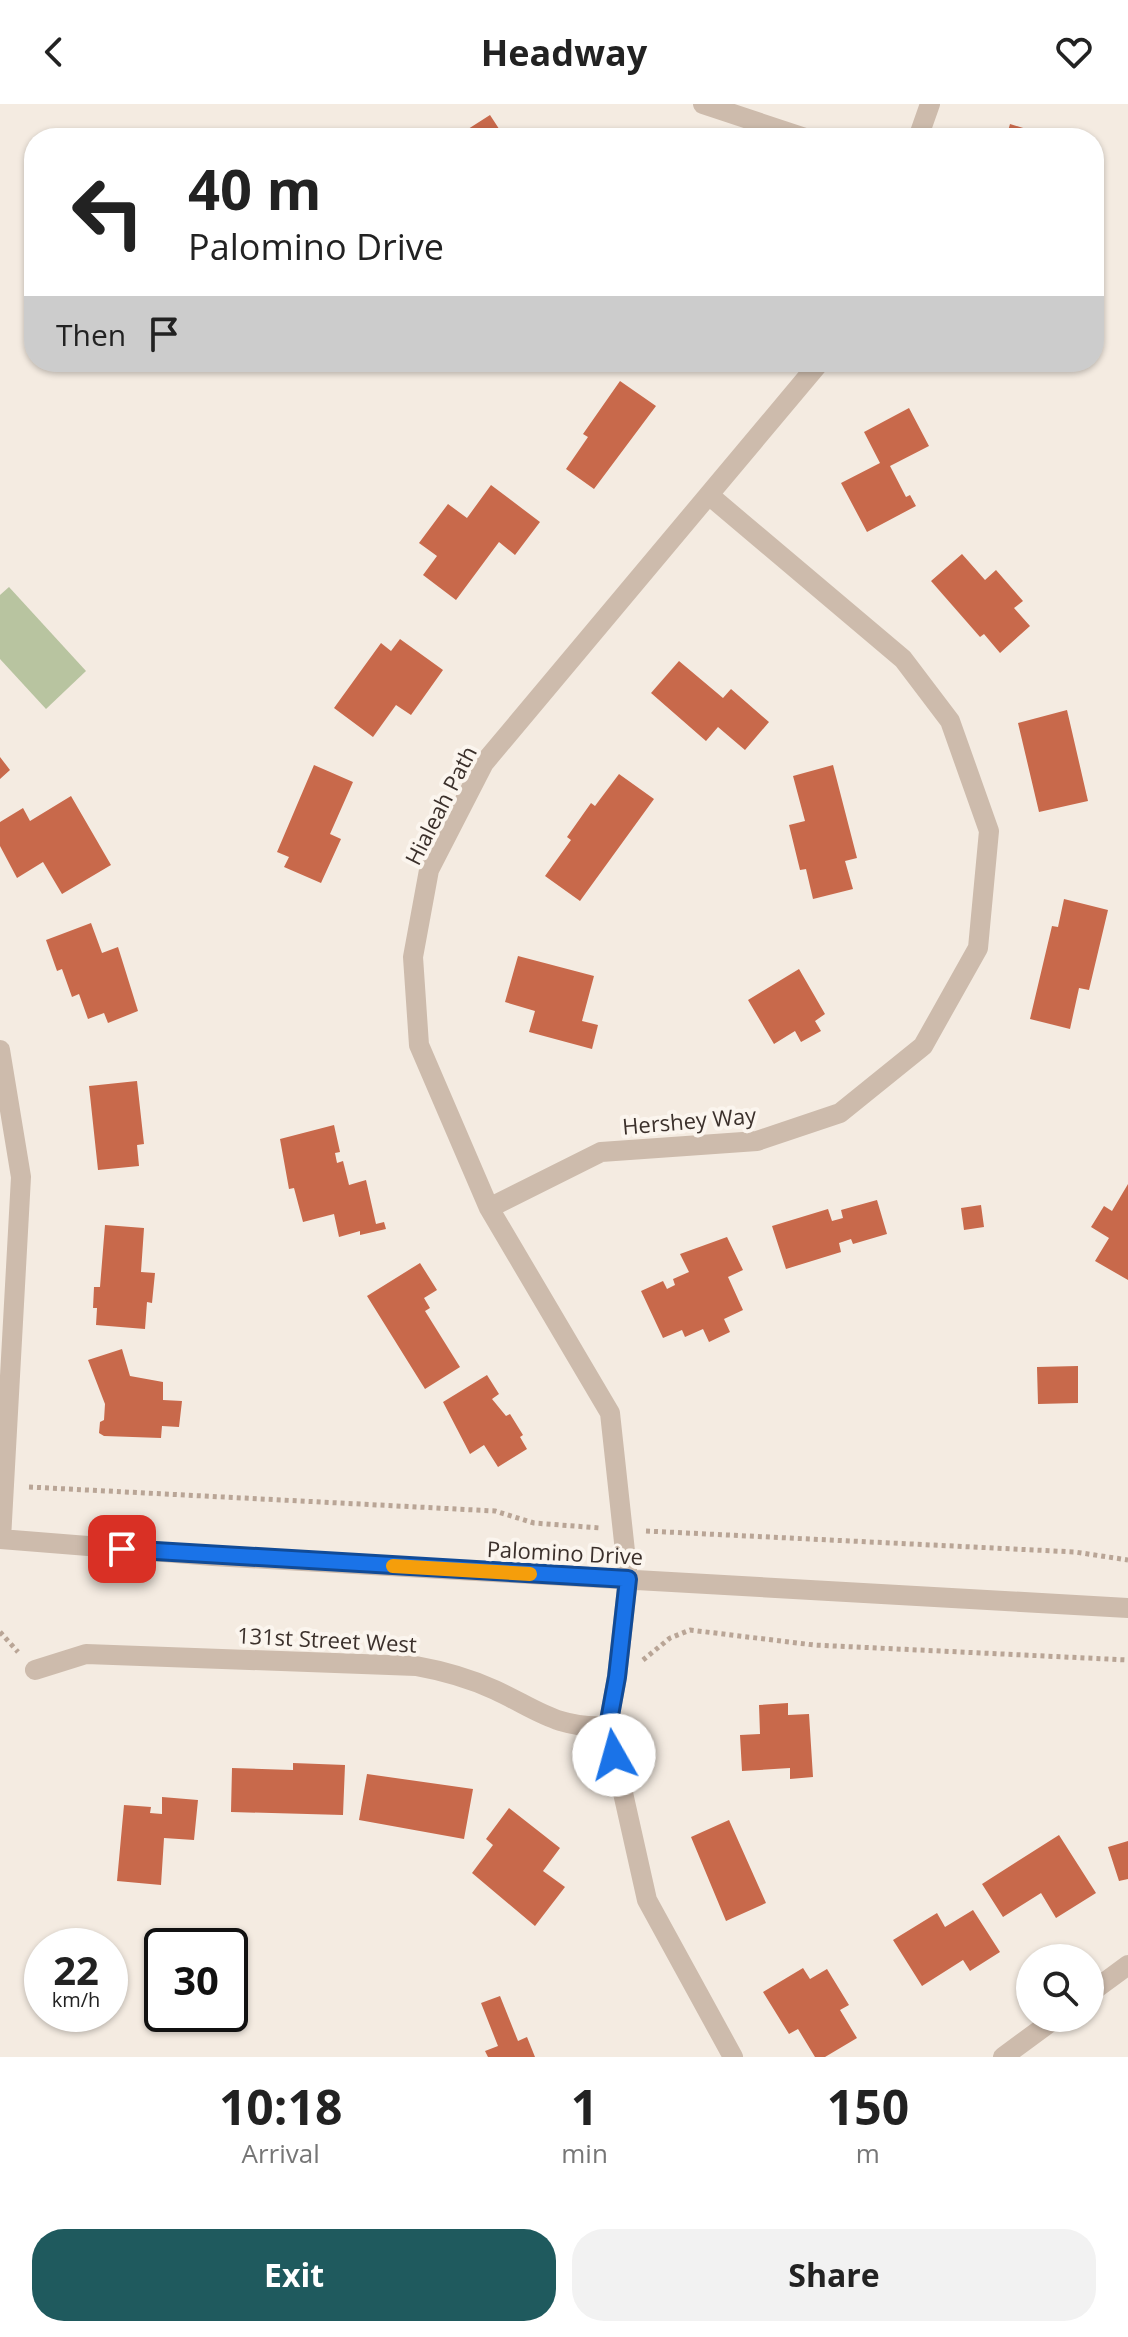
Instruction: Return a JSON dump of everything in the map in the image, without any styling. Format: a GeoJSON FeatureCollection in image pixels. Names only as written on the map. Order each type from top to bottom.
{"type":"FeatureCollection","features":[{"type":"Feature","properties":{"kind":"street"},"geometry":{"type":"LineString","coordinates":[[703,104],[775,128]]}},
{"type":"Feature","properties":{"kind":"street"},"geometry":{"type":"LineString","coordinates":[[922,128],[930,104]]}},
{"type":"Feature","properties":{"kind":"street","name":"Hialeah Path"},"geometry":{"type":"LineString","coordinates":[[628,1579],[610,1413],[489,1208],[419,1045],[413,957],[429,870],[484,763],[812,372]]}},
{"type":"Feature","properties":{"kind":"street","name":"Hershey Way"},"geometry":{"type":"LineString","coordinates":[[489,1208],[601,1152],[757,1141],[840,1113],[923,1046],[978,948],[989,831],[950,721],[903,659],[710,496]]}},
{"type":"Feature","properties":{"kind":"street"},"geometry":{"type":"LineString","coordinates":[[0,1050],[21,1177],[1,1539]]}},
{"type":"Feature","properties":{"kind":"street","name":"Palomino Drive"},"geometry":{"type":"LineString","coordinates":[[1,1539],[213,1556],[1128,1608]]}},
{"type":"Feature","properties":{"kind":"street"},"geometry":{"type":"LineString","coordinates":[[628,1579],[608,1726],[647,1900],[733,2057]]}},
{"type":"Feature","properties":{"kind":"street","name":"131st Street West"},"geometry":{"type":"LineString","coordinates":[[35,1670],[86,1654],[416,1666],[459,1675],[496,1690],[544,1717],[585,1727],[608,1726]]}},
{"type":"Feature","properties":{"kind":"street"},"geometry":{"type":"LineString","coordinates":[[1104,1983],[1128,1965]]}},
{"type":"Feature","properties":{"kind":"street"},"geometry":{"type":"LineString","coordinates":[[1003,2057],[1037,2032]]}},
{"type":"Feature","properties":{"kind":"path"},"geometry":{"type":"LineString","coordinates":[[4,1486],[495,1511],[534,1523],[1075,1552],[1128,1560]]}},
{"type":"Feature","properties":{"kind":"path"},"geometry":{"type":"LineString","coordinates":[[617,1677],[670,1638],[690,1630],[814,1645],[1128,1660]]}},
{"type":"Feature","properties":{"kind":"green space"},"geometry":{"type":"Polygon","coordinates":[[[9,587],[86,671],[46,709],[0,659],[0,595],[9,587]]]}},
{"type":"Feature","properties":{"kind":"building"},"geometry":{"type":"Polygon","coordinates":[[[490,115],[498,128],[470,128],[490,115]]]}},
{"type":"Feature","properties":{"kind":"building"},"geometry":{"type":"Polygon","coordinates":[[[620,381],[656,406],[594,489],[566,469],[588,437],[583,434],[620,381]]]}},
{"type":"Feature","properties":{"kind":"building"},"geometry":{"type":"Polygon","coordinates":[[[909,408],[929,446],[890,466],[906,497],[910,495],[916,506],[867,532],[841,483],[880,463],[864,432],[909,408]]]}},
{"type":"Feature","properties":{"kind":"building"},"geometry":{"type":"Polygon","coordinates":[[[491,485],[540,522],[515,555],[499,542],[456,600],[423,575],[437,556],[419,543],[448,504],[467,518],[491,485]]]}},
{"type":"Feature","properties":{"kind":"building"},"geometry":{"type":"Polygon","coordinates":[[[962,554],[985,580],[996,570],[1023,601],[1014,608],[1030,626],[1000,653],[984,634],[980,637],[931,581],[962,554]]]}},
{"type":"Feature","properties":{"kind":"building"},"geometry":{"type":"Polygon","coordinates":[[[400,639],[443,670],[411,715],[396,705],[373,737],[334,708],[381,643],[391,651],[400,639]]]}},
{"type":"Feature","properties":{"kind":"building"},"geometry":{"type":"Polygon","coordinates":[[[679,661],[723,698],[731,689],[769,722],[745,750],[718,727],[706,741],[651,693],[679,661]]]}},
{"type":"Feature","properties":{"kind":"building"},"geometry":{"type":"Polygon","coordinates":[[[1067,710],[1088,801],[1039,812],[1018,723],[1067,710]]]}},
{"type":"Feature","properties":{"kind":"building"},"geometry":{"type":"Polygon","coordinates":[[[0,757],[10,770],[0,779],[0,757]]]}},
{"type":"Feature","properties":{"kind":"building"},"geometry":{"type":"Polygon","coordinates":[[[314,765],[353,782],[330,834],[341,839],[321,883],[284,867],[289,857],[277,852],[314,765]]]}},
{"type":"Feature","properties":{"kind":"building"},"geometry":{"type":"Polygon","coordinates":[[[833,765],[857,858],[845,861],[853,889],[813,899],[806,869],[800,870],[789,825],[805,821],[793,776],[833,765]]]}},
{"type":"Feature","properties":{"kind":"building"},"geometry":{"type":"Polygon","coordinates":[[[619,774],[654,799],[580,901],[545,876],[571,840],[567,837],[591,803],[595,806],[619,774]]]}},
{"type":"Feature","properties":{"kind":"building"},"geometry":{"type":"Polygon","coordinates":[[[71,796],[111,865],[62,894],[43,862],[17,878],[0,846],[0,822],[23,808],[30,821],[71,796]]]}},
{"type":"Feature","properties":{"kind":"building"},"geometry":{"type":"Polygon","coordinates":[[[1064,899],[1108,910],[1089,990],[1079,988],[1070,1029],[1030,1019],[1052,926],[1058,927],[1064,899]]]}},
{"type":"Feature","properties":{"kind":"building"},"geometry":{"type":"Polygon","coordinates":[[[91,923],[102,953],[118,947],[138,1011],[108,1023],[104,1013],[88,1019],[79,994],[72,997],[62,969],[57,971],[46,940],[91,923]]]}},
{"type":"Feature","properties":{"kind":"building"},"geometry":{"type":"Polygon","coordinates":[[[518,956],[594,976],[582,1021],[598,1025],[592,1049],[529,1032],[535,1011],[505,1002],[518,956]]]}},
{"type":"Feature","properties":{"kind":"building"},"geometry":{"type":"Polygon","coordinates":[[[799,969],[825,1014],[815,1021],[821,1031],[801,1042],[795,1031],[774,1044],[748,1000],[799,969]]]}},
{"type":"Feature","properties":{"kind":"building"},"geometry":{"type":"Polygon","coordinates":[[[137,1081],[144,1144],[137,1145],[139,1166],[98,1170],[89,1086],[137,1081]]]}},
{"type":"Feature","properties":{"kind":"building"},"geometry":{"type":"Polygon","coordinates":[[[334,1125],[340,1152],[335,1153],[337,1163],[343,1161],[349,1185],[366,1180],[376,1224],[384,1222],[386,1229],[339,1237],[334,1214],[303,1222],[294,1188],[289,1189],[280,1139],[334,1125]]]}},
{"type":"Feature","properties":{"kind":"building"},"geometry":{"type":"Polygon","coordinates":[[[1128,1184],[1128,1280],[1095,1261],[1109,1238],[1091,1227],[1104,1206],[1112,1211],[1128,1184]]]}},
{"type":"Feature","properties":{"kind":"building"},"geometry":{"type":"Polygon","coordinates":[[[877,1200],[887,1234],[853,1244],[851,1239],[839,1243],[841,1252],[786,1269],[772,1226],[828,1209],[832,1221],[843,1218],[841,1210],[877,1200]]]}},
{"type":"Feature","properties":{"kind":"building"},"geometry":{"type":"Polygon","coordinates":[[[981,1205],[984,1227],[964,1230],[961,1208],[981,1205]]]}},
{"type":"Feature","properties":{"kind":"building"},"geometry":{"type":"Polygon","coordinates":[[[105,1225],[144,1228],[141,1272],[155,1273],[152,1303],[147,1302],[145,1329],[96,1325],[94,1287],[100,1287],[105,1225]]]}},
{"type":"Feature","properties":{"kind":"building"},"geometry":{"type":"Polygon","coordinates":[[[727,1237],[743,1270],[728,1277],[743,1310],[724,1319],[730,1332],[709,1342],[703,1329],[685,1337],[682,1330],[663,1338],[641,1291],[663,1281],[667,1289],[675,1285],[673,1279],[689,1272],[680,1254],[727,1237]]]}},
{"type":"Feature","properties":{"kind":"building"},"geometry":{"type":"Polygon","coordinates":[[[420,1263],[437,1290],[424,1298],[430,1308],[425,1311],[460,1367],[425,1389],[367,1296],[420,1263]]]}},
{"type":"Feature","properties":{"kind":"building"},"geometry":{"type":"Polygon","coordinates":[[[122,1349],[130,1376],[163,1382],[163,1400],[182,1401],[179,1427],[162,1426],[161,1438],[104,1436],[99,1433],[105,1404],[88,1360],[122,1349]]]}},
{"type":"Feature","properties":{"kind":"building"},"geometry":{"type":"Polygon","coordinates":[[[1078,1366],[1078,1403],[1038,1404],[1037,1367],[1078,1366]]]}},
{"type":"Feature","properties":{"kind":"building"},"geometry":{"type":"Polygon","coordinates":[[[487,1375],[499,1394],[492,1399],[506,1416],[510,1414],[523,1435],[520,1437],[527,1449],[498,1467],[484,1445],[470,1454],[443,1402],[487,1375]]]}},
{"type":"Feature","properties":{"kind":"building"},"geometry":{"type":"Polygon","coordinates":[[[788,1703],[788,1715],[809,1714],[813,1777],[790,1779],[790,1768],[742,1771],[740,1735],[760,1734],[759,1705],[788,1703]]]}},
{"type":"Feature","properties":{"kind":"building"},"geometry":{"type":"Polygon","coordinates":[[[293,1763],[345,1765],[343,1815],[231,1812],[232,1768],[293,1770],[293,1763]]]}},
{"type":"Feature","properties":{"kind":"building"},"geometry":{"type":"Polygon","coordinates":[[[367,1774],[473,1789],[464,1839],[359,1820],[367,1774]]]}},
{"type":"Feature","properties":{"kind":"building"},"geometry":{"type":"Polygon","coordinates":[[[162,1797],[198,1800],[194,1840],[164,1838],[161,1885],[117,1881],[124,1805],[151,1807],[150,1813],[162,1814],[162,1797]]]}},
{"type":"Feature","properties":{"kind":"building"},"geometry":{"type":"Polygon","coordinates":[[[509,1808],[560,1848],[543,1871],[565,1887],[535,1926],[472,1873],[493,1845],[486,1839],[509,1808]]]}},
{"type":"Feature","properties":{"kind":"building"},"geometry":{"type":"Polygon","coordinates":[[[729,1820],[766,1903],[726,1921],[691,1837],[729,1820]]]}},
{"type":"Feature","properties":{"kind":"building"},"geometry":{"type":"Polygon","coordinates":[[[1059,1835],[1096,1893],[1056,1918],[1041,1893],[1003,1917],[982,1884],[1059,1835]]]}},
{"type":"Feature","properties":{"kind":"building"},"geometry":{"type":"Polygon","coordinates":[[[1128,1841],[1128,1879],[1119,1881],[1108,1847],[1128,1841]]]}},
{"type":"Feature","properties":{"kind":"building"},"geometry":{"type":"Polygon","coordinates":[[[973,1910],[1000,1952],[970,1971],[963,1960],[922,1986],[893,1940],[937,1913],[945,1927],[973,1910]]]}},
{"type":"Feature","properties":{"kind":"building"},"geometry":{"type":"Polygon","coordinates":[[[803,1968],[810,1979],[827,1969],[849,2005],[840,2010],[857,2038],[825,2057],[815,2057],[798,2029],[789,2034],[763,1992],[803,1968]]]}},
{"type":"Feature","properties":{"kind":"building"},"geometry":{"type":"Polygon","coordinates":[[[500,1996],[518,2041],[527,2037],[535,2057],[488,2057],[485,2051],[498,2046],[481,2003],[500,1996]]]}},
{"type":"Feature","properties":{"kind":"slow traffic"},"geometry":{"type":"LineString","coordinates":[[393,1566],[530,1574]]}},
{"type":"Feature","properties":{"kind":"route"},"geometry":{"type":"LineString","coordinates":[[122,1549],[628,1579],[608,1726],[614,1755]]}}]}
